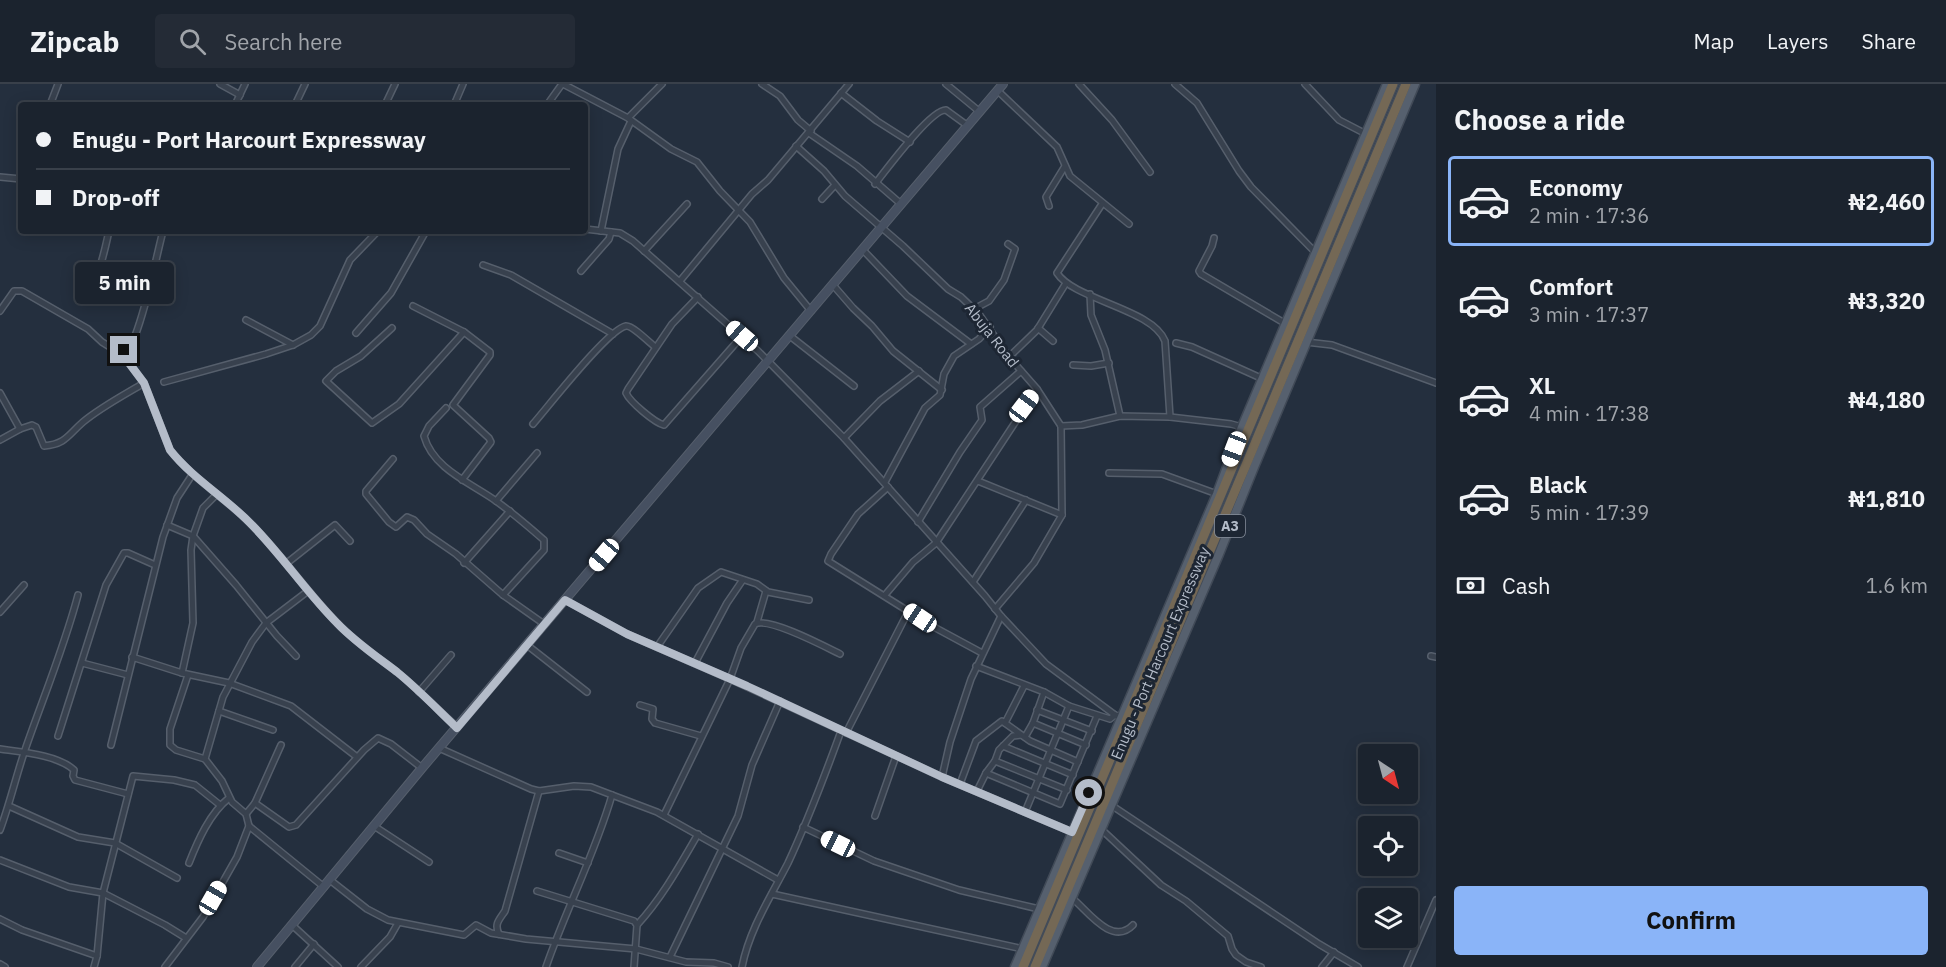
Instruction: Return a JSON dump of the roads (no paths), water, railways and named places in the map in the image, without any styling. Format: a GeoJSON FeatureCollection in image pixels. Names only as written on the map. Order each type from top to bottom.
{"type":"FeatureCollection","features":[{"type":"Feature","properties":{"kind":"highway","name":"Enugu - Port Harcourt Expressway"},"geometry":{"type":"LineString","coordinates":[[1023,967],[1393,84]]}},
{"type":"Feature","properties":{"kind":"highway","name":"Enugu - Port Harcourt Expressway"},"geometry":{"type":"LineString","coordinates":[[1035,967],[1406,84]]}},
{"type":"Feature","properties":{"kind":"main road","name":"Enugu - Port Harcourt Expressway"},"geometry":{"type":"LineString","coordinates":[[1015,967],[1118,716],[1217,494],[1242,427],[1387,84]]}},
{"type":"Feature","properties":{"kind":"main road","name":"Enugu - Port Harcourt Expressway"},"geometry":{"type":"LineString","coordinates":[[1042,967],[1219,555],[1415,84]]}},
{"type":"Feature","properties":{"kind":"street"},"geometry":{"type":"LineString","coordinates":[[51,102],[58,84]]}},
{"type":"Feature","properties":{"kind":"street"},"geometry":{"type":"LineString","coordinates":[[220,84],[240,95]]}},
{"type":"Feature","properties":{"kind":"street"},"geometry":{"type":"LineString","coordinates":[[236,102],[245,84]]}},
{"type":"Feature","properties":{"kind":"street"},"geometry":{"type":"LineString","coordinates":[[297,102],[305,84]]}},
{"type":"Feature","properties":{"kind":"street"},"geometry":{"type":"LineString","coordinates":[[386,102],[395,84]]}},
{"type":"Feature","properties":{"kind":"street"},"geometry":{"type":"LineString","coordinates":[[455,102],[463,84]]}},
{"type":"Feature","properties":{"kind":"street"},"geometry":{"type":"LineString","coordinates":[[549,102],[562,84],[629,120],[671,149],[697,162],[720,191],[739,209],[761,238],[784,278],[811,311]]}},
{"type":"Feature","properties":{"kind":"street"},"geometry":{"type":"LineString","coordinates":[[601,231],[618,149],[629,120],[662,84]]}},
{"type":"Feature","properties":{"kind":"street"},"geometry":{"type":"LineString","coordinates":[[762,84],[780,96],[810,132],[857,166],[875,184],[901,204]]}},
{"type":"Feature","properties":{"kind":"street"},"geometry":{"type":"LineString","coordinates":[[680,281],[739,209],[768,180],[849,84]]}},
{"type":"Feature","properties":{"kind":"street"},"geometry":{"type":"LineString","coordinates":[[946,84],[980,112]]}},
{"type":"Feature","properties":{"kind":"street"},"geometry":{"type":"LineString","coordinates":[[1079,84],[1112,120],[1149,171]]}},
{"type":"Feature","properties":{"kind":"street"},"geometry":{"type":"LineString","coordinates":[[1174,84],[1197,103],[1251,187],[1316,253]]}},
{"type":"Feature","properties":{"kind":"street"},"geometry":{"type":"LineString","coordinates":[[1305,84],[1340,120],[1366,134]]}},
{"type":"Feature","properties":{"kind":"street"},"geometry":{"type":"LineString","coordinates":[[257,967],[422,768],[1000,87],[1057,147],[1070,176],[1129,224]]}},
{"type":"Feature","properties":{"kind":"street"},"geometry":{"type":"LineString","coordinates":[[842,93],[910,142]]}},
{"type":"Feature","properties":{"kind":"street"},"geometry":{"type":"LineString","coordinates":[[875,184],[918,132],[942,110],[946,110],[968,126]]}},
{"type":"Feature","properties":{"kind":"street","name":"Abuja Road"},"geometry":{"type":"LineString","coordinates":[[796,146],[824,171],[845,196],[948,289],[974,309],[990,327],[1009,357],[1037,389],[1061,426]]}},
{"type":"Feature","properties":{"kind":"street"},"geometry":{"type":"LineString","coordinates":[[1049,206],[1046,197],[1065,166]]}},
{"type":"Feature","properties":{"kind":"street"},"geometry":{"type":"LineString","coordinates":[[0,177],[18,179]]}},
{"type":"Feature","properties":{"kind":"street"},"geometry":{"type":"LineString","coordinates":[[822,199],[836,185]]}},
{"type":"Feature","properties":{"kind":"street"},"geometry":{"type":"LineString","coordinates":[[644,251],[687,204]]}},
{"type":"Feature","properties":{"kind":"street"},"geometry":{"type":"LineString","coordinates":[[1102,204],[1057,273],[1066,283],[1155,326],[1161,333],[1165,341],[1170,417]]}},
{"type":"Feature","properties":{"kind":"street"},"geometry":{"type":"LineString","coordinates":[[588,229],[620,233],[680,281],[742,336],[844,438],[1046,664],[1118,716]]}},
{"type":"Feature","properties":{"kind":"street"},"geometry":{"type":"LineString","coordinates":[[581,271],[609,238],[611,232]]}},
{"type":"Feature","properties":{"kind":"street"},"geometry":{"type":"LineString","coordinates":[[82,294],[91,288],[108,234]]}},
{"type":"Feature","properties":{"kind":"street"},"geometry":{"type":"LineString","coordinates":[[123,355],[124,350],[135,337],[162,234]]}},
{"type":"Feature","properties":{"kind":"street"},"geometry":{"type":"LineString","coordinates":[[164,382],[204,373],[293,345],[311,335],[320,326],[350,260],[375,234]]}},
{"type":"Feature","properties":{"kind":"street"},"geometry":{"type":"LineString","coordinates":[[356,333],[391,293],[424,234]]}},
{"type":"Feature","properties":{"kind":"street"},"geometry":{"type":"LineString","coordinates":[[1214,238],[1199,271],[1201,274],[1286,324]]}},
{"type":"Feature","properties":{"kind":"street"},"geometry":{"type":"LineString","coordinates":[[974,309],[989,302],[1004,280],[1015,249],[1008,244]]}},
{"type":"Feature","properties":{"kind":"street"},"geometry":{"type":"LineString","coordinates":[[863,250],[907,296],[971,344]]}},
{"type":"Feature","properties":{"kind":"street"},"geometry":{"type":"LineString","coordinates":[[483,265],[511,275],[613,334]]}},
{"type":"Feature","properties":{"kind":"street"},"geometry":{"type":"LineString","coordinates":[[1009,357],[1038,328],[1066,283]]}},
{"type":"Feature","properties":{"kind":"street"},"geometry":{"type":"LineString","coordinates":[[833,285],[893,351],[942,390]]}},
{"type":"Feature","properties":{"kind":"street"},"geometry":{"type":"LineString","coordinates":[[0,311],[14,291],[22,291],[88,329],[102,342],[123,355],[144,383],[170,450],[192,475],[250,523],[338,624],[372,655],[397,672],[457,728]]}},
{"type":"Feature","properties":{"kind":"street"},"geometry":{"type":"LineString","coordinates":[[1090,294],[1091,315],[1109,363],[1120,417]]}},
{"type":"Feature","properties":{"kind":"street"},"geometry":{"type":"LineString","coordinates":[[698,297],[672,324],[626,393],[628,398],[649,417],[663,426],[742,336]]}},
{"type":"Feature","properties":{"kind":"street"},"geometry":{"type":"LineString","coordinates":[[413,306],[464,332],[490,355],[453,405],[491,442],[462,480]]}},
{"type":"Feature","properties":{"kind":"street"},"geometry":{"type":"LineString","coordinates":[[246,320],[293,345]]}},
{"type":"Feature","properties":{"kind":"street"},"geometry":{"type":"LineString","coordinates":[[533,424],[613,334],[625,326],[630,326],[655,347]]}},
{"type":"Feature","properties":{"kind":"street"},"geometry":{"type":"LineString","coordinates":[[982,653],[832,564],[828,558],[858,514],[886,485],[925,408],[942,390],[944,374],[954,356],[979,339],[990,327]]}},
{"type":"Feature","properties":{"kind":"street"},"geometry":{"type":"LineString","coordinates":[[392,328],[361,356],[336,371],[326,381],[372,423],[399,404],[464,332]]}},
{"type":"Feature","properties":{"kind":"street"},"geometry":{"type":"LineString","coordinates":[[1038,328],[1053,341]]}},
{"type":"Feature","properties":{"kind":"street"},"geometry":{"type":"LineString","coordinates":[[790,336],[854,386]]}},
{"type":"Feature","properties":{"kind":"street"},"geometry":{"type":"LineString","coordinates":[[1306,342],[1332,345],[1436,383]]}},
{"type":"Feature","properties":{"kind":"street"},"geometry":{"type":"LineString","coordinates":[[1176,343],[1192,347],[1263,379]]}},
{"type":"Feature","properties":{"kind":"street"},"geometry":{"type":"LineString","coordinates":[[1073,364],[1091,366],[1109,363]]}},
{"type":"Feature","properties":{"kind":"street"},"geometry":{"type":"LineString","coordinates":[[844,438],[880,401],[919,371]]}},
{"type":"Feature","properties":{"kind":"street"},"geometry":{"type":"LineString","coordinates":[[918,522],[982,420],[980,407],[1021,371]]}},
{"type":"Feature","properties":{"kind":"street"},"geometry":{"type":"LineString","coordinates":[[0,440],[33,425],[44,446],[61,443],[84,422],[144,383]]}},
{"type":"Feature","properties":{"kind":"street"},"geometry":{"type":"LineString","coordinates":[[885,595],[913,562],[936,543],[1037,389]]}},
{"type":"Feature","properties":{"kind":"street"},"geometry":{"type":"LineString","coordinates":[[0,393],[20,429]]}},
{"type":"Feature","properties":{"kind":"street"},"geometry":{"type":"LineString","coordinates":[[446,408],[429,426],[424,436],[426,444],[462,480],[510,511],[544,540],[544,550],[504,595]]}},
{"type":"Feature","properties":{"kind":"street"},"geometry":{"type":"LineString","coordinates":[[995,609],[1034,563],[1062,515],[1061,426],[1082,425],[1120,417],[1170,417],[1242,427]]}},
{"type":"Feature","properties":{"kind":"street"},"geometry":{"type":"LineString","coordinates":[[496,501],[537,453]]}},
{"type":"Feature","properties":{"kind":"street"},"geometry":{"type":"LineString","coordinates":[[393,459],[368,487],[366,494],[393,526],[396,527],[410,517],[504,595],[544,624]]}},
{"type":"Feature","properties":{"kind":"street"},"geometry":{"type":"LineString","coordinates":[[1109,473],[1162,474],[1217,494]]}},
{"type":"Feature","properties":{"kind":"street"},"geometry":{"type":"LineString","coordinates":[[111,745],[167,525],[177,498],[192,475]]}},
{"type":"Feature","properties":{"kind":"street"},"geometry":{"type":"LineString","coordinates":[[978,481],[1062,515]]}},
{"type":"Feature","properties":{"kind":"street"},"geometry":{"type":"LineString","coordinates":[[165,967],[203,917],[234,862],[249,826],[246,813],[229,798],[222,781],[205,759],[176,750],[170,745],[170,729],[185,674],[193,624],[191,550],[193,536],[203,508],[216,495]]}},
{"type":"Feature","properties":{"kind":"street"},"geometry":{"type":"LineString","coordinates":[[973,582],[1026,500]]}},
{"type":"Feature","properties":{"kind":"street"},"geometry":{"type":"LineString","coordinates":[[464,563],[510,511]]}},
{"type":"Feature","properties":{"kind":"street"},"geometry":{"type":"LineString","coordinates":[[167,525],[193,536],[296,656]]}},
{"type":"Feature","properties":{"kind":"street"},"geometry":{"type":"LineString","coordinates":[[287,563],[335,525],[350,541]]}},
{"type":"Feature","properties":{"kind":"street"},"geometry":{"type":"LineString","coordinates":[[58,736],[106,585],[124,553],[155,565]]}},
{"type":"Feature","properties":{"kind":"street"},"geometry":{"type":"LineString","coordinates":[[657,647],[698,588],[722,572],[757,584],[766,591],[809,600]]}},
{"type":"Feature","properties":{"kind":"street"},"geometry":{"type":"LineString","coordinates":[[695,663],[742,581]]}},
{"type":"Feature","properties":{"kind":"street"},"geometry":{"type":"LineString","coordinates":[[0,612],[24,585]]}},
{"type":"Feature","properties":{"kind":"street"},"geometry":{"type":"LineString","coordinates":[[205,759],[230,683],[252,642],[266,623],[308,591]]}},
{"type":"Feature","properties":{"kind":"street"},"geometry":{"type":"LineString","coordinates":[[664,815],[730,679],[741,648],[757,622],[766,591]]}},
{"type":"Feature","properties":{"kind":"street"},"geometry":{"type":"LineString","coordinates":[[0,830],[78,595]]}},
{"type":"Feature","properties":{"kind":"street"},"geometry":{"type":"LineString","coordinates":[[565,600],[627,634],[780,701],[942,777],[1072,832]]}},
{"type":"Feature","properties":{"kind":"street"},"geometry":{"type":"LineString","coordinates":[[742,967],[749,940],[803,827],[844,732],[909,610]]}},
{"type":"Feature","properties":{"kind":"street"},"geometry":{"type":"LineString","coordinates":[[942,777],[950,742],[976,666],[1001,616]]}},
{"type":"Feature","properties":{"kind":"street"},"geometry":{"type":"LineString","coordinates":[[757,622],[762,621],[801,635],[840,654]]}},
{"type":"Feature","properties":{"kind":"street"},"geometry":{"type":"LineString","coordinates":[[527,645],[587,692]]}},
{"type":"Feature","properties":{"kind":"street"},"geometry":{"type":"LineString","coordinates":[[419,692],[451,655]]}},
{"type":"Feature","properties":{"kind":"street"},"geometry":{"type":"LineString","coordinates":[[132,657],[185,674],[230,683],[291,706],[357,757]]}},
{"type":"Feature","properties":{"kind":"street"},"geometry":{"type":"LineString","coordinates":[[82,663],[128,675]]}},
{"type":"Feature","properties":{"kind":"street"},"geometry":{"type":"LineString","coordinates":[[976,666],[1044,692],[1069,706],[1097,716],[1110,719],[1118,716]]}},
{"type":"Feature","properties":{"kind":"street"},"geometry":{"type":"LineString","coordinates":[[1005,723],[1024,686]]}},
{"type":"Feature","properties":{"kind":"street"},"geometry":{"type":"LineString","coordinates":[[1023,736],[1033,723],[1044,692]]}},
{"type":"Feature","properties":{"kind":"street"},"geometry":{"type":"LineString","coordinates":[[670,957],[738,816],[752,765],[780,701]]}},
{"type":"Feature","properties":{"kind":"street"},"geometry":{"type":"LineString","coordinates":[[640,705],[653,709],[652,719],[655,723],[701,736]]}},
{"type":"Feature","properties":{"kind":"street"},"geometry":{"type":"LineString","coordinates":[[1025,812],[1069,706]]}},
{"type":"Feature","properties":{"kind":"street"},"geometry":{"type":"LineString","coordinates":[[1037,710],[1092,730]]}},
{"type":"Feature","properties":{"kind":"street"},"geometry":{"type":"LineString","coordinates":[[219,711],[273,730]]}},
{"type":"Feature","properties":{"kind":"street"},"geometry":{"type":"LineString","coordinates":[[986,773],[1059,804],[1097,716]]}},
{"type":"Feature","properties":{"kind":"street"},"geometry":{"type":"LineString","coordinates":[[960,784],[976,741],[1001,721],[1023,736],[1078,762]]}},
{"type":"Feature","properties":{"kind":"street"},"geometry":{"type":"LineString","coordinates":[[1033,723],[1086,745]]}},
{"type":"Feature","properties":{"kind":"street"},"geometry":{"type":"LineString","coordinates":[[977,791],[1003,746],[1013,736],[1023,736]]}},
{"type":"Feature","properties":{"kind":"street"},"geometry":{"type":"LineString","coordinates":[[255,803],[289,827],[296,825],[357,757],[378,738],[391,744],[422,768]]}},
{"type":"Feature","properties":{"kind":"street"},"geometry":{"type":"LineString","coordinates":[[246,813],[255,803],[281,746]]}},
{"type":"Feature","properties":{"kind":"street"},"geometry":{"type":"LineString","coordinates":[[1003,746],[1073,775]]}},
{"type":"Feature","properties":{"kind":"street"},"geometry":{"type":"LineString","coordinates":[[0,748],[50,758],[70,766],[74,770],[75,780],[128,794]]}},
{"type":"Feature","properties":{"kind":"street"},"geometry":{"type":"LineString","coordinates":[[439,748],[531,789],[539,791],[574,786],[591,787],[664,815],[778,880]]}},
{"type":"Feature","properties":{"kind":"street"},"geometry":{"type":"LineString","coordinates":[[875,816],[896,756]]}},
{"type":"Feature","properties":{"kind":"street"},"geometry":{"type":"LineString","coordinates":[[995,761],[1066,790]]}},
{"type":"Feature","properties":{"kind":"street"},"geometry":{"type":"LineString","coordinates":[[94,967],[103,893],[134,775],[162,778],[199,787],[220,805]]}},
{"type":"Feature","properties":{"kind":"street"},"geometry":{"type":"LineString","coordinates":[[499,934],[496,928],[497,922],[505,911],[539,791]]}},
{"type":"Feature","properties":{"kind":"street"},"geometry":{"type":"LineString","coordinates":[[546,967],[588,863],[612,795]]}},
{"type":"Feature","properties":{"kind":"street"},"geometry":{"type":"LineString","coordinates":[[189,863],[199,840],[220,805],[229,798]]}},
{"type":"Feature","properties":{"kind":"street"},"geometry":{"type":"LineString","coordinates":[[1111,805],[1359,967]]}},
{"type":"Feature","properties":{"kind":"street"},"geometry":{"type":"LineString","coordinates":[[9,806],[78,837],[115,843],[177,878]]}},
{"type":"Feature","properties":{"kind":"street"},"geometry":{"type":"LineString","coordinates":[[374,825],[429,862]]}},
{"type":"Feature","properties":{"kind":"street"},"geometry":{"type":"LineString","coordinates":[[249,826],[324,887]]}},
{"type":"Feature","properties":{"kind":"street"},"geometry":{"type":"LineString","coordinates":[[803,827],[874,861],[959,890],[1039,909]]}},
{"type":"Feature","properties":{"kind":"street"},"geometry":{"type":"LineString","coordinates":[[1101,829],[1161,885],[1186,901],[1228,936],[1236,955],[1246,962],[1261,967]]}},
{"type":"Feature","properties":{"kind":"street"},"geometry":{"type":"LineString","coordinates":[[634,967],[637,925],[661,894],[698,834]]}},
{"type":"Feature","properties":{"kind":"street"},"geometry":{"type":"LineString","coordinates":[[559,853],[588,863]]}},
{"type":"Feature","properties":{"kind":"street"},"geometry":{"type":"LineString","coordinates":[[0,860],[69,887],[103,893],[157,920],[186,938]]}},
{"type":"Feature","properties":{"kind":"street"},"geometry":{"type":"LineString","coordinates":[[330,880],[374,914],[398,923],[464,935],[476,925],[491,933],[555,942],[636,949],[686,962],[714,963],[728,967]]}},
{"type":"Feature","properties":{"kind":"street"},"geometry":{"type":"LineString","coordinates":[[537,891],[634,921],[637,925]]}},
{"type":"Feature","properties":{"kind":"street"},"geometry":{"type":"LineString","coordinates":[[772,894],[1023,949]]}},
{"type":"Feature","properties":{"kind":"street"},"geometry":{"type":"LineString","coordinates":[[1072,898],[1098,924],[1115,931],[1123,931],[1133,925]]}},
{"type":"Feature","properties":{"kind":"street"},"geometry":{"type":"LineString","coordinates":[[1407,967],[1436,900]]}},
{"type":"Feature","properties":{"kind":"street"},"geometry":{"type":"LineString","coordinates":[[0,919],[30,933],[97,956]]}},
{"type":"Feature","properties":{"kind":"street"},"geometry":{"type":"LineString","coordinates":[[361,967],[390,937],[398,923]]}},
{"type":"Feature","properties":{"kind":"street"},"geometry":{"type":"LineString","coordinates":[[292,924],[338,967]]}},
{"type":"Feature","properties":{"kind":"street"},"geometry":{"type":"LineString","coordinates":[[295,967],[314,944]]}},
{"type":"Feature","properties":{"kind":"street"},"geometry":{"type":"LineString","coordinates":[[1322,967],[1334,952]]}},
{"type":"Feature","properties":{"kind":"street"},"geometry":{"type":"LineString","coordinates":[[0,964],[5,967]]}}]}
